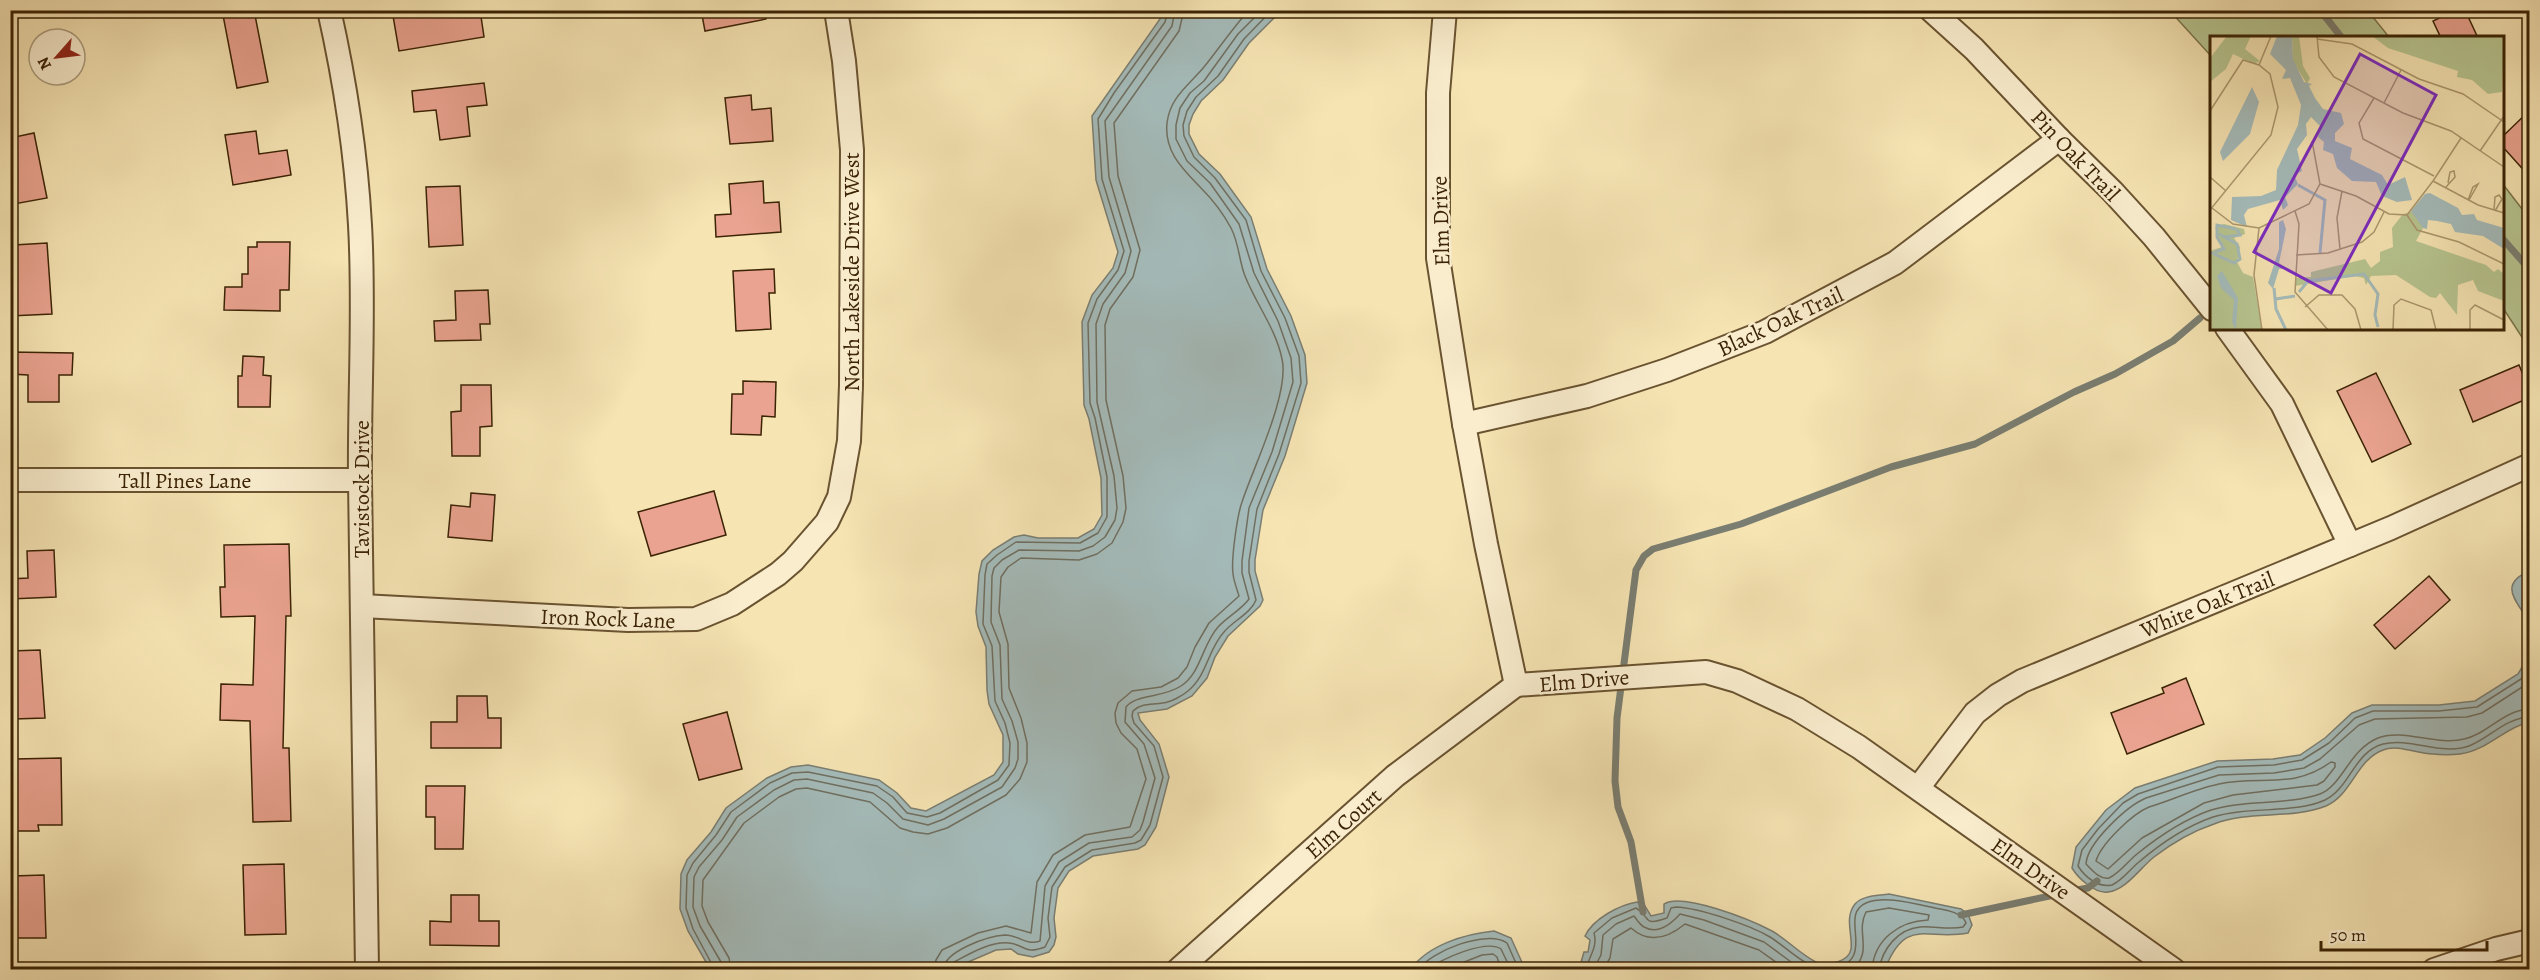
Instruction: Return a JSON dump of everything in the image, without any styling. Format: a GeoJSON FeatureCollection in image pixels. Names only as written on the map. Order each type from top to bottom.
{"type":"FeatureCollection","features":[{"type":"Feature","properties":{"kind":"street","name":"Tavistock Drive"},"geometry":{"type":"LineString","coordinates":[[329,10],[356,164],[360,227],[362,294],[360,480],[367,969]]}},
{"type":"Feature","properties":{"kind":"street","name":"North Lakeside Drive West"},"geometry":{"type":"LineString","coordinates":[[822,528],[839,497],[849,441],[851,412],[852,150],[844,61],[836,10]]}},
{"type":"Feature","properties":{"kind":"street","name":"Elm Drive"},"geometry":{"type":"LineString","coordinates":[[1445,10],[1438,93],[1438,258],[1464,424],[1486,544],[1516,685],[1706,672],[1737,681],[1797,709],[1835,731],[2174,969]]}},
{"type":"Feature","properties":{"kind":"street","name":"Pin Oak Trail"},"geometry":{"type":"LineString","coordinates":[[1931,10],[1974,49],[2112,191],[2154,237],[2210,308]]}},
{"type":"Feature","properties":{"kind":"street","name":"Black Oak Trail"},"geometry":{"type":"LineString","coordinates":[[1464,424],[1587,396],[1667,370],[1766,332],[1895,263],[2059,139]]}},
{"type":"Feature","properties":{"kind":"street"},"geometry":{"type":"LineString","coordinates":[[2228,330],[2283,404],[2350,545]]}},
{"type":"Feature","properties":{"kind":"street","name":"White Oak Trail"},"geometry":{"type":"LineString","coordinates":[[1918,788],[1975,714],[1998,695],[2022,681],[2350,545],[2529,465]]}},
{"type":"Feature","properties":{"kind":"street","name":"Tall Pines Lane"},"geometry":{"type":"LineString","coordinates":[[10,480],[360,480]]}},
{"type":"Feature","properties":{"kind":"street","name":"Iron Rock Lane"},"geometry":{"type":"LineString","coordinates":[[362,606],[628,620],[696,619],[732,604],[778,574],[793,561],[822,528]]}},
{"type":"Feature","properties":{"kind":"street","name":"Elm Court"},"geometry":{"type":"LineString","coordinates":[[1178,969],[1395,776],[1516,685]]}},
{"type":"Feature","properties":{"kind":"street"},"geometry":{"type":"LineString","coordinates":[[2434,969],[2529,941]]}},
{"type":"Feature","properties":{"kind":"green space"},"geometry":{"type":"Polygon","coordinates":[[[2170,11],[2368,11],[2388,36],[2210,36],[2210,55],[2170,11]]]}},
{"type":"Feature","properties":{"kind":"green space"},"geometry":{"type":"Polygon","coordinates":[[[2504,186],[2529,218],[2529,348],[2504,310],[2504,186]]]}},
{"type":"Feature","properties":{"kind":"water"},"geometry":{"type":"Polygon","coordinates":[[[1162,11],[1281,11],[1249,43],[1223,80],[1201,101],[1189,125],[1189,134],[1199,154],[1220,174],[1251,217],[1267,269],[1291,316],[1305,355],[1307,383],[1285,456],[1263,510],[1255,560],[1255,571],[1263,600],[1260,606],[1228,636],[1215,657],[1207,678],[1192,696],[1167,709],[1138,713],[1140,720],[1159,744],[1169,777],[1156,827],[1145,845],[1138,849],[1093,856],[1069,871],[1058,888],[1054,918],[1056,937],[1049,952],[1033,957],[1018,954],[1011,949],[996,950],[952,969],[710,969],[688,931],[680,909],[681,874],[687,860],[711,832],[726,808],[767,778],[791,767],[808,765],[879,780],[897,793],[911,808],[926,811],[994,775],[1003,762],[1003,735],[989,704],[986,647],[978,626],[976,612],[979,574],[982,561],[993,550],[1014,537],[1024,535],[1038,538],[1078,538],[1094,529],[1102,515],[1101,478],[1084,405],[1082,322],[1092,295],[1113,268],[1118,252],[1096,180],[1092,116],[1160,19],[1162,11]]]}},
{"type":"Feature","properties":{"kind":"water"},"geometry":{"type":"Polygon","coordinates":[[[2529,571],[2529,623],[2512,589],[2514,582],[2529,571]]]}},
{"type":"Feature","properties":{"kind":"water"},"geometry":{"type":"Polygon","coordinates":[[[2529,642],[2529,722],[2511,729],[2478,749],[2450,755],[2427,754],[2395,748],[2383,750],[2366,761],[2342,794],[2326,806],[2298,813],[2241,817],[2206,827],[2182,838],[2161,852],[2127,883],[2115,890],[2103,892],[2092,888],[2072,868],[2076,847],[2106,810],[2135,788],[2217,761],[2273,759],[2300,755],[2325,738],[2352,713],[2372,705],[2439,705],[2475,701],[2518,674],[2527,659],[2529,642]]]}},
{"type":"Feature","properties":{"kind":"water"},"geometry":{"type":"Polygon","coordinates":[[[1889,894],[1961,909],[1968,914],[1972,925],[1968,933],[1909,936],[1893,953],[1885,969],[1579,969],[1584,952],[1588,952],[1590,940],[1585,936],[1600,919],[1622,906],[1637,902],[1645,906],[1651,916],[1664,913],[1664,904],[1673,901],[1700,904],[1748,920],[1770,930],[1813,961],[1823,964],[1833,963],[1847,957],[1851,949],[1850,915],[1855,904],[1866,897],[1889,894]]]}},
{"type":"Feature","properties":{"kind":"water"},"geometry":{"type":"Polygon","coordinates":[[[1494,931],[1511,938],[1525,969],[1411,969],[1427,953],[1437,947],[1459,938],[1494,931]]]}},
{"type":"Feature","properties":{"kind":"building"},"geometry":{"type":"Polygon","coordinates":[[[222,10],[254,10],[268,82],[237,88],[222,10]]]}},
{"type":"Feature","properties":{"kind":"building"},"geometry":{"type":"Polygon","coordinates":[[[392,10],[480,10],[484,37],[399,51],[392,10]]]}},
{"type":"Feature","properties":{"kind":"building"},"geometry":{"type":"Polygon","coordinates":[[[701,10],[765,10],[766,19],[705,31],[701,10]]]}},
{"type":"Feature","properties":{"kind":"building"},"geometry":{"type":"Polygon","coordinates":[[[2456,10],[2465,10],[2477,36],[2440,36],[2433,21],[2456,10]]]}},
{"type":"Feature","properties":{"kind":"building"},"geometry":{"type":"Polygon","coordinates":[[[484,83],[487,105],[467,107],[470,136],[440,140],[436,110],[414,112],[412,91],[484,83]]]}},
{"type":"Feature","properties":{"kind":"building"},"geometry":{"type":"Polygon","coordinates":[[[751,95],[752,110],[771,108],[773,141],[730,144],[725,98],[751,95]]]}},
{"type":"Feature","properties":{"kind":"building"},"geometry":{"type":"Polygon","coordinates":[[[2529,111],[2529,176],[2504,148],[2504,135],[2529,111]]]}},
{"type":"Feature","properties":{"kind":"building"},"geometry":{"type":"Polygon","coordinates":[[[256,131],[259,154],[287,150],[291,175],[233,185],[225,135],[256,131]]]}},
{"type":"Feature","properties":{"kind":"building"},"geometry":{"type":"Polygon","coordinates":[[[34,133],[47,198],[14,204],[10,183],[10,138],[34,133]]]}},
{"type":"Feature","properties":{"kind":"building"},"geometry":{"type":"Polygon","coordinates":[[[763,181],[764,203],[779,202],[781,232],[716,237],[715,215],[731,214],[729,184],[763,181]]]}},
{"type":"Feature","properties":{"kind":"building"},"geometry":{"type":"Polygon","coordinates":[[[460,186],[463,245],[429,247],[426,187],[460,186]]]}},
{"type":"Feature","properties":{"kind":"building"},"geometry":{"type":"Polygon","coordinates":[[[257,242],[290,242],[289,290],[280,290],[280,311],[224,310],[225,287],[242,287],[242,274],[248,274],[248,247],[257,247],[257,242]]]}},
{"type":"Feature","properties":{"kind":"building"},"geometry":{"type":"Polygon","coordinates":[[[47,243],[52,314],[10,316],[10,272],[16,271],[14,245],[47,243]]]}},
{"type":"Feature","properties":{"kind":"building"},"geometry":{"type":"Polygon","coordinates":[[[774,269],[775,293],[769,293],[771,329],[736,331],[733,271],[774,269]]]}},
{"type":"Feature","properties":{"kind":"building"},"geometry":{"type":"Polygon","coordinates":[[[488,290],[490,324],[480,324],[481,340],[435,341],[434,321],[456,320],[455,291],[488,290]]]}},
{"type":"Feature","properties":{"kind":"building"},"geometry":{"type":"Polygon","coordinates":[[[10,352],[73,353],[72,375],[59,375],[59,402],[28,402],[28,375],[10,374],[10,352]]]}},
{"type":"Feature","properties":{"kind":"building"},"geometry":{"type":"Polygon","coordinates":[[[243,356],[264,357],[263,375],[271,376],[270,407],[238,407],[238,376],[242,376],[243,356]]]}},
{"type":"Feature","properties":{"kind":"building"},"geometry":{"type":"Polygon","coordinates":[[[2519,365],[2529,389],[2529,398],[2473,422],[2460,390],[2519,365]]]}},
{"type":"Feature","properties":{"kind":"building"},"geometry":{"type":"Polygon","coordinates":[[[2376,373],[2411,444],[2372,462],[2337,391],[2376,373]]]}},
{"type":"Feature","properties":{"kind":"building"},"geometry":{"type":"Polygon","coordinates":[[[743,381],[776,382],[775,417],[762,416],[761,435],[731,434],[732,394],[743,394],[743,381]]]}},
{"type":"Feature","properties":{"kind":"building"},"geometry":{"type":"Polygon","coordinates":[[[461,385],[491,385],[492,426],[480,427],[480,456],[452,456],[451,412],[461,411],[461,385]]]}},
{"type":"Feature","properties":{"kind":"building"},"geometry":{"type":"Polygon","coordinates":[[[714,491],[726,535],[651,556],[638,512],[714,491]]]}},
{"type":"Feature","properties":{"kind":"building"},"geometry":{"type":"Polygon","coordinates":[[[471,493],[495,495],[492,541],[448,537],[451,505],[470,507],[471,493]]]}},
{"type":"Feature","properties":{"kind":"building"},"geometry":{"type":"Polygon","coordinates":[[[289,544],[291,616],[286,616],[283,748],[289,748],[291,821],[253,822],[250,721],[220,720],[221,684],[253,685],[255,616],[221,617],[220,587],[225,587],[224,545],[289,544]]]}},
{"type":"Feature","properties":{"kind":"building"},"geometry":{"type":"Polygon","coordinates":[[[54,550],[56,597],[10,599],[10,579],[28,578],[27,551],[54,550]]]}},
{"type":"Feature","properties":{"kind":"building"},"geometry":{"type":"Polygon","coordinates":[[[2429,576],[2450,600],[2395,649],[2374,625],[2429,576]]]}},
{"type":"Feature","properties":{"kind":"building"},"geometry":{"type":"Polygon","coordinates":[[[40,650],[45,718],[14,719],[10,651],[40,650]]]}},
{"type":"Feature","properties":{"kind":"building"},"geometry":{"type":"Polygon","coordinates":[[[2186,678],[2204,724],[2127,754],[2111,713],[2164,693],[2162,688],[2186,678]]]}},
{"type":"Feature","properties":{"kind":"building"},"geometry":{"type":"Polygon","coordinates":[[[457,696],[487,696],[488,718],[501,718],[501,748],[431,748],[431,722],[457,722],[457,696]]]}},
{"type":"Feature","properties":{"kind":"building"},"geometry":{"type":"Polygon","coordinates":[[[727,712],[742,769],[699,780],[683,724],[727,712]]]}},
{"type":"Feature","properties":{"kind":"building"},"geometry":{"type":"Polygon","coordinates":[[[61,758],[62,825],[38,825],[39,831],[10,831],[10,786],[15,786],[15,759],[61,758]]]}},
{"type":"Feature","properties":{"kind":"building"},"geometry":{"type":"Polygon","coordinates":[[[426,786],[465,786],[463,849],[435,849],[435,817],[426,817],[426,786]]]}},
{"type":"Feature","properties":{"kind":"building"},"geometry":{"type":"Polygon","coordinates":[[[284,864],[286,934],[245,935],[243,865],[284,864]]]}},
{"type":"Feature","properties":{"kind":"building"},"geometry":{"type":"Polygon","coordinates":[[[44,875],[46,938],[10,938],[10,918],[15,918],[13,876],[44,875]]]}},
{"type":"Feature","properties":{"kind":"building"},"geometry":{"type":"Polygon","coordinates":[[[451,895],[479,895],[479,921],[499,921],[499,946],[430,945],[430,921],[451,922],[451,895]]]}},
{"type":"Feature","properties":{"kind":"waterway"},"geometry":{"type":"LineString","coordinates":[[2320,10],[2340,36]]}},
{"type":"Feature","properties":{"kind":"waterway"},"geometry":{"type":"LineString","coordinates":[[2504,240],[2530,270]]}},
{"type":"Feature","properties":{"kind":"waterway"},"geometry":{"type":"LineString","coordinates":[[1643,912],[1631,842],[1618,807],[1615,781],[1617,718],[1636,570],[1644,556],[1653,549],[1741,524],[1891,467],[1975,444],[2074,392],[2115,374],[2173,341],[2200,318]]}},
{"type":"Feature","properties":{"kind":"waterway"},"geometry":{"type":"LineString","coordinates":[[2072,891],[2088,888],[2097,881]]}},
{"type":"Feature","properties":{"kind":"waterway"},"geometry":{"type":"LineString","coordinates":[[1961,915],[2059,894]]}}]}
